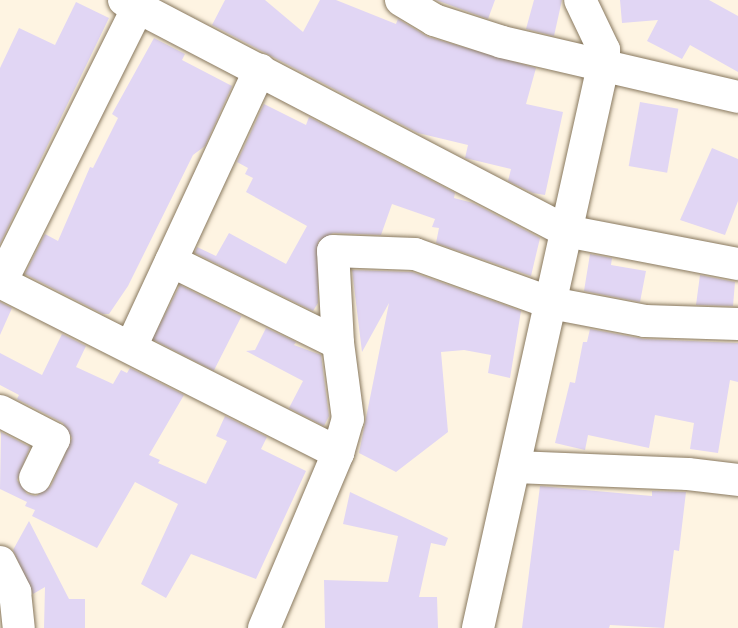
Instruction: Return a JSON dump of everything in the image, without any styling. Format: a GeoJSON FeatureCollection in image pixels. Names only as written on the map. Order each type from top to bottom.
{"type":"FeatureCollection","features":[{"type":"Feature","properties":{"kind":"street"},"geometry":{"type":"LineString","coordinates":[[401,0],[434,20],[457,27],[603,66],[738,97]]}},
{"type":"Feature","properties":{"kind":"street"},"geometry":{"type":"LineString","coordinates":[[478,628],[603,66],[604,50],[580,0]]}},
{"type":"Feature","properties":{"kind":"street"},"geometry":{"type":"LineString","coordinates":[[338,453],[0,282],[131,4],[260,69],[566,231],[738,264]]}},
{"type":"Feature","properties":{"kind":"street"},"geometry":{"type":"LineString","coordinates":[[131,347],[260,69]]}},
{"type":"Feature","properties":{"kind":"street"},"geometry":{"type":"LineString","coordinates":[[264,628],[338,453],[348,419],[338,343],[333,251],[415,254],[551,303],[645,321],[738,324]]}},
{"type":"Feature","properties":{"kind":"street"},"geometry":{"type":"LineString","coordinates":[[171,261],[338,343]]}},
{"type":"Feature","properties":{"kind":"street"},"geometry":{"type":"LineString","coordinates":[[0,411],[54,439],[35,478]]}},
{"type":"Feature","properties":{"kind":"street"},"geometry":{"type":"LineString","coordinates":[[515,467],[688,474],[738,480]]}},
{"type":"Feature","properties":{"kind":"street"},"geometry":{"type":"LineString","coordinates":[[0,562],[15,592],[20,628]]}},
{"type":"Feature","properties":{"kind":"building"},"geometry":{"type":"Polygon","coordinates":[[[225,0],[265,0],[303,32],[320,0],[336,0],[396,24],[398,19],[428,37],[536,68],[526,104],[563,112],[545,195],[533,193],[508,181],[511,169],[465,158],[468,145],[418,133],[212,25],[225,0]]]}},
{"type":"Feature","properties":{"kind":"building"},"geometry":{"type":"Polygon","coordinates":[[[436,0],[495,0],[488,19],[436,0]]]}},
{"type":"Feature","properties":{"kind":"building"},"geometry":{"type":"Polygon","coordinates":[[[534,0],[562,0],[554,36],[526,29],[534,0]]]}},
{"type":"Feature","properties":{"kind":"building"},"geometry":{"type":"Polygon","coordinates":[[[620,0],[709,0],[738,16],[738,72],[690,45],[682,59],[647,41],[658,20],[622,23],[620,0]]]}},
{"type":"Feature","properties":{"kind":"building"},"geometry":{"type":"Polygon","coordinates":[[[76,2],[109,18],[0,244],[0,68],[19,28],[55,45],[76,2]]]}},
{"type":"Feature","properties":{"kind":"building"},"geometry":{"type":"Polygon","coordinates":[[[154,38],[185,54],[182,60],[232,86],[205,146],[193,155],[128,286],[109,314],[103,314],[25,274],[45,234],[58,241],[90,167],[93,168],[118,118],[112,114],[154,38]]]}},
{"type":"Feature","properties":{"kind":"building"},"geometry":{"type":"Polygon","coordinates":[[[640,102],[678,109],[667,173],[629,166],[640,102]]]}},
{"type":"Feature","properties":{"kind":"building"},"geometry":{"type":"Polygon","coordinates":[[[264,104],[306,125],[309,117],[455,193],[454,198],[473,203],[540,238],[531,276],[436,243],[439,228],[432,227],[435,219],[392,204],[381,235],[333,233],[318,242],[318,303],[313,311],[195,253],[197,247],[216,256],[229,233],[286,264],[307,226],[246,192],[253,178],[245,174],[248,168],[237,162],[264,104]]]}},
{"type":"Feature","properties":{"kind":"building"},"geometry":{"type":"Polygon","coordinates":[[[712,148],[738,159],[738,201],[725,235],[680,220],[712,148]]]}},
{"type":"Feature","properties":{"kind":"building"},"geometry":{"type":"Polygon","coordinates":[[[590,254],[612,258],[611,265],[646,271],[640,302],[584,291],[590,254]]]}},
{"type":"Feature","properties":{"kind":"building"},"geometry":{"type":"Polygon","coordinates":[[[352,270],[412,272],[521,311],[510,378],[488,373],[491,355],[464,350],[441,352],[448,432],[396,472],[359,453],[389,303],[362,352],[352,270]]]}},
{"type":"Feature","properties":{"kind":"building"},"geometry":{"type":"Polygon","coordinates":[[[700,275],[735,282],[733,306],[696,305],[700,275]]]}},
{"type":"Feature","properties":{"kind":"building"},"geometry":{"type":"Polygon","coordinates":[[[180,285],[241,316],[214,371],[152,339],[180,285]]]}},
{"type":"Feature","properties":{"kind":"building"},"geometry":{"type":"Polygon","coordinates":[[[0,302],[12,308],[0,335],[0,302]]]}},
{"type":"Feature","properties":{"kind":"building"},"geometry":{"type":"Polygon","coordinates":[[[266,328],[296,342],[294,345],[321,355],[329,416],[324,426],[289,408],[303,381],[246,351],[255,350],[266,328]]]}},
{"type":"Feature","properties":{"kind":"building"},"geometry":{"type":"Polygon","coordinates":[[[590,329],[644,339],[738,343],[738,382],[730,380],[718,453],[690,449],[694,423],[655,415],[649,448],[588,435],[585,450],[555,443],[570,382],[575,383],[583,342],[587,342],[590,329]]]}},
{"type":"Feature","properties":{"kind":"building"},"geometry":{"type":"Polygon","coordinates":[[[62,334],[86,346],[76,367],[113,384],[121,370],[127,373],[130,368],[184,395],[149,455],[160,460],[158,463],[206,484],[227,441],[216,436],[225,416],[267,437],[261,449],[306,471],[256,579],[191,554],[166,598],[141,584],[178,504],[135,482],[97,548],[32,516],[35,510],[25,506],[27,502],[0,489],[1,432],[30,447],[17,480],[27,494],[36,496],[51,486],[72,438],[63,423],[17,399],[19,395],[0,385],[0,353],[42,375],[62,334]]]}},
{"type":"Feature","properties":{"kind":"building"},"geometry":{"type":"Polygon","coordinates":[[[540,486],[652,496],[652,491],[686,492],[679,551],[674,550],[664,628],[610,625],[609,628],[522,628],[540,486]]]}},
{"type":"Feature","properties":{"kind":"building"},"geometry":{"type":"Polygon","coordinates":[[[350,492],[448,538],[445,546],[431,543],[419,597],[437,597],[438,628],[325,628],[324,580],[388,582],[398,536],[343,524],[350,492]]]}},
{"type":"Feature","properties":{"kind":"building"},"geometry":{"type":"Polygon","coordinates":[[[29,521],[69,599],[85,599],[85,628],[44,628],[45,587],[33,594],[13,550],[29,521]]]}}]}
